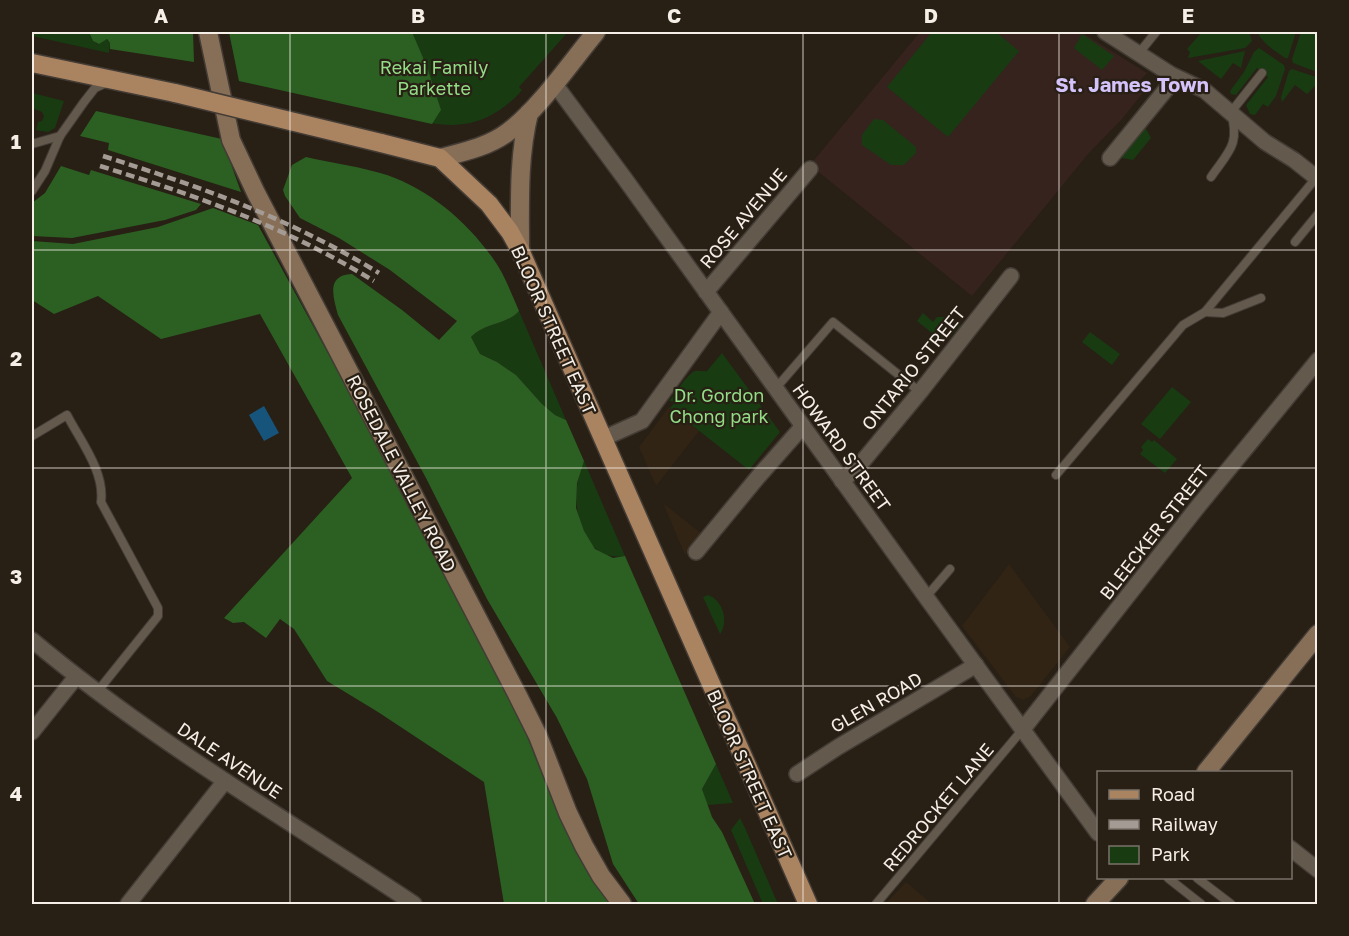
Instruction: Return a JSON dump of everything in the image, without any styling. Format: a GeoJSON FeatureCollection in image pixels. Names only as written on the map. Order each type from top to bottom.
{"type":"FeatureCollection","features":[{"type":"Feature","properties":{"kind":"main road","name":"BLOOR STREET EAST"},"geometry":{"type":"LineString","coordinates":[[32,63],[115,79],[440,158],[489,204],[520,250],[808,904]]}},
{"type":"Feature","properties":{"kind":"street","name":"ROSEDALE VALLEY ROAD"},"geometry":{"type":"LineString","coordinates":[[208,32],[231,140],[256,193],[528,716],[584,846],[601,876],[622,904]]}},
{"type":"Feature","properties":{"kind":"street"},"geometry":{"type":"LineString","coordinates":[[440,158],[486,145],[508,132],[529,113],[596,32]]}},
{"type":"Feature","properties":{"kind":"street"},"geometry":{"type":"LineString","coordinates":[[1105,32],[1172,75],[1204,90],[1266,142],[1294,160],[1317,179]]}},
{"type":"Feature","properties":{"kind":"street"},"geometry":{"type":"LineString","coordinates":[[1110,158],[1168,87],[1172,75]]}},
{"type":"Feature","properties":{"kind":"street","name":"HOWARD STREET"},"geometry":{"type":"LineString","coordinates":[[554,83],[1097,832]]}},
{"type":"Feature","properties":{"kind":"street"},"geometry":{"type":"LineString","coordinates":[[520,250],[519,173],[529,113]]}},
{"type":"Feature","properties":{"kind":"street","name":"ROSE AVENUE"},"geometry":{"type":"LineString","coordinates":[[706,292],[810,169]]}},
{"type":"Feature","properties":{"kind":"street","name":"ONTARIO STREET"},"geometry":{"type":"LineString","coordinates":[[842,481],[858,467],[920,392],[1011,276]]}},
{"type":"Feature","properties":{"kind":"street"},"geometry":{"type":"LineString","coordinates":[[602,440],[642,420],[721,312]]}},
{"type":"Feature","properties":{"kind":"street","name":"BLEECKER STREET"},"geometry":{"type":"LineString","coordinates":[[1023,729],[1317,360]]}},
{"type":"Feature","properties":{"kind":"street"},"geometry":{"type":"LineString","coordinates":[[696,552],[803,426]]}},
{"type":"Feature","properties":{"kind":"street"},"geometry":{"type":"LineString","coordinates":[[1207,771],[1317,634]]}},
{"type":"Feature","properties":{"kind":"street","name":"DALE AVENUE"},"geometry":{"type":"LineString","coordinates":[[32,640],[76,677],[225,781],[414,904]]}},
{"type":"Feature","properties":{"kind":"street","name":"GLEN ROAD"},"geometry":{"type":"LineString","coordinates":[[797,774],[976,665]]}},
{"type":"Feature","properties":{"kind":"street"},"geometry":{"type":"LineString","coordinates":[[32,732],[76,677]]}},
{"type":"Feature","properties":{"kind":"street"},"geometry":{"type":"LineString","coordinates":[[128,904],[225,781]]}},
{"type":"Feature","properties":{"kind":"street"},"geometry":{"type":"LineString","coordinates":[[1292,850],[1317,870]]}},
{"type":"Feature","properties":{"kind":"street"},"geometry":{"type":"LineString","coordinates":[[1095,904],[1118,879]]}},
{"type":"Feature","properties":{"kind":"lane"},"geometry":{"type":"LineString","coordinates":[[1139,53],[1156,32]]}},
{"type":"Feature","properties":{"kind":"lane"},"geometry":{"type":"LineString","coordinates":[[1211,177],[1235,138],[1236,129],[1231,112],[1262,74]]}},
{"type":"Feature","properties":{"kind":"lane"},"geometry":{"type":"LineString","coordinates":[[32,191],[45,171],[60,136],[95,88],[115,79]]}},
{"type":"Feature","properties":{"kind":"lane"},"geometry":{"type":"LineString","coordinates":[[32,144],[60,136]]}},
{"type":"Feature","properties":{"kind":"lane"},"geometry":{"type":"LineString","coordinates":[[1056,476],[1183,325],[1204,312],[1317,179]]}},
{"type":"Feature","properties":{"kind":"lane"},"geometry":{"type":"LineString","coordinates":[[1295,242],[1317,214]]}},
{"type":"Feature","properties":{"kind":"lane"},"geometry":{"type":"LineString","coordinates":[[1204,312],[1223,313],[1261,298]]}},
{"type":"Feature","properties":{"kind":"lane"},"geometry":{"type":"LineString","coordinates":[[776,388],[833,321],[920,392]]}},
{"type":"Feature","properties":{"kind":"lane"},"geometry":{"type":"LineString","coordinates":[[32,436],[67,415],[100,477],[103,489],[101,502],[158,608],[158,616],[97,692]]}},
{"type":"Feature","properties":{"kind":"lane"},"geometry":{"type":"LineString","coordinates":[[926,597],[950,569]]}},
{"type":"Feature","properties":{"kind":"lane","name":"REDROCKET LANE"},"geometry":{"type":"LineString","coordinates":[[876,904],[1023,729]]}},
{"type":"Feature","properties":{"kind":"lane"},"geometry":{"type":"LineString","coordinates":[[1169,879],[1201,904]]}},
{"type":"Feature","properties":{"kind":"lane"},"geometry":{"type":"LineString","coordinates":[[1198,879],[1231,904]]}},
{"type":"Feature","properties":{"kind":"shaded area"},"geometry":{"type":"Polygon","coordinates":[[[920,32],[1081,32],[1147,73],[1136,85],[1142,90],[1142,94],[1122,119],[1088,154],[972,296],[810,165],[920,32]]]}},
{"type":"Feature","properties":{"kind":"shaded area"},"geometry":{"type":"Polygon","coordinates":[[[669,407],[699,431],[656,486],[639,447],[669,407]]]}},
{"type":"Feature","properties":{"kind":"shaded area"},"geometry":{"type":"Polygon","coordinates":[[[663,503],[702,534],[685,555],[663,503]]]}},
{"type":"Feature","properties":{"kind":"shaded area"},"geometry":{"type":"Polygon","coordinates":[[[1009,564],[1070,647],[1031,696],[1023,700],[1016,697],[962,626],[1009,564]]]}},
{"type":"Feature","properties":{"kind":"shaded area"},"geometry":{"type":"Polygon","coordinates":[[[906,882],[932,904],[885,904],[906,882]]]}},
{"type":"Feature","properties":{"kind":"green space"},"geometry":{"type":"Polygon","coordinates":[[[32,32],[89,32],[93,41],[98,44],[106,39],[110,43],[109,53],[32,36],[32,32]]]}},
{"type":"Feature","properties":{"kind":"green space"},"geometry":{"type":"Polygon","coordinates":[[[89,32],[193,32],[194,62],[110,49],[107,39],[99,44],[93,41],[89,32]]]}},
{"type":"Feature","properties":{"kind":"green space","name":"Rekai Family Parkette"},"geometry":{"type":"Polygon","coordinates":[[[229,32],[568,32],[519,87],[522,90],[510,102],[480,120],[464,124],[443,125],[239,81],[229,32]]]}},
{"type":"Feature","properties":{"kind":"green space","name":"Rekai Family Parkette"},"geometry":{"type":"Polygon","coordinates":[[[229,32],[412,32],[427,67],[441,110],[432,124],[239,81],[229,32]]]}},
{"type":"Feature","properties":{"kind":"green space"},"geometry":{"type":"Polygon","coordinates":[[[932,32],[996,32],[1019,51],[948,137],[887,87],[932,32]]]}},
{"type":"Feature","properties":{"kind":"green space"},"geometry":{"type":"Polygon","coordinates":[[[1202,32],[1249,32],[1252,41],[1245,48],[1188,58],[1190,52],[1187,49],[1202,32]]]}},
{"type":"Feature","properties":{"kind":"green space"},"geometry":{"type":"Polygon","coordinates":[[[1257,32],[1296,32],[1288,58],[1269,46],[1257,32]]]}},
{"type":"Feature","properties":{"kind":"green space"},"geometry":{"type":"Polygon","coordinates":[[[1301,32],[1317,32],[1317,72],[1293,63],[1292,59],[1301,32]]]}},
{"type":"Feature","properties":{"kind":"green space"},"geometry":{"type":"Polygon","coordinates":[[[1082,34],[1114,56],[1102,70],[1074,48],[1082,34]]]}},
{"type":"Feature","properties":{"kind":"green space"},"geometry":{"type":"Polygon","coordinates":[[[1259,48],[1284,65],[1285,69],[1276,96],[1268,107],[1263,104],[1255,115],[1250,114],[1246,105],[1268,77],[1257,68],[1236,95],[1231,94],[1230,91],[1244,72],[1254,52],[1259,48]]]}},
{"type":"Feature","properties":{"kind":"green space"},"geometry":{"type":"Polygon","coordinates":[[[1245,51],[1241,68],[1233,63],[1221,79],[1198,61],[1245,51]]]}},
{"type":"Feature","properties":{"kind":"green space"},"geometry":{"type":"Polygon","coordinates":[[[1292,69],[1316,77],[1316,85],[1307,94],[1295,85],[1282,102],[1281,97],[1289,71],[1292,69]]]}},
{"type":"Feature","properties":{"kind":"green space"},"geometry":{"type":"Polygon","coordinates":[[[32,93],[64,101],[55,128],[48,132],[36,130],[38,122],[42,121],[44,116],[42,112],[32,108],[32,93]]]}},
{"type":"Feature","properties":{"kind":"green space"},"geometry":{"type":"Polygon","coordinates":[[[96,111],[222,139],[241,192],[108,150],[109,143],[80,136],[96,111]]]}},
{"type":"Feature","properties":{"kind":"green space"},"geometry":{"type":"Polygon","coordinates":[[[874,119],[883,120],[916,147],[916,153],[904,165],[891,165],[862,145],[862,135],[874,119]]]}},
{"type":"Feature","properties":{"kind":"green space"},"geometry":{"type":"Polygon","coordinates":[[[1145,127],[1151,138],[1133,160],[1122,158],[1121,156],[1145,127]]]}},
{"type":"Feature","properties":{"kind":"green space"},"geometry":{"type":"Polygon","coordinates":[[[306,157],[377,172],[418,189],[459,219],[496,263],[519,311],[508,319],[476,332],[471,337],[480,354],[516,375],[542,404],[555,415],[566,420],[584,461],[577,483],[576,508],[584,531],[595,549],[613,558],[625,556],[716,764],[702,789],[712,817],[722,832],[755,904],[639,904],[613,864],[587,779],[557,718],[487,599],[426,478],[338,315],[333,288],[338,278],[352,274],[439,340],[457,321],[390,270],[339,238],[300,218],[283,190],[292,165],[306,157]]]}},
{"type":"Feature","properties":{"kind":"green space"},"geometry":{"type":"Polygon","coordinates":[[[61,166],[89,175],[91,170],[201,204],[196,210],[165,220],[72,238],[32,236],[32,203],[45,193],[61,166]]]}},
{"type":"Feature","properties":{"kind":"green space"},"geometry":{"type":"Polygon","coordinates":[[[213,208],[258,225],[347,388],[523,726],[553,802],[582,863],[611,904],[504,904],[484,782],[327,681],[294,629],[280,619],[266,638],[244,622],[233,623],[224,618],[352,478],[260,314],[161,339],[98,296],[54,314],[32,300],[32,241],[73,244],[158,227],[213,208]]]}},
{"type":"Feature","properties":{"kind":"green space"},"geometry":{"type":"Polygon","coordinates":[[[519,311],[566,420],[555,415],[542,404],[516,375],[480,354],[471,337],[482,329],[514,316],[519,311]]]}},
{"type":"Feature","properties":{"kind":"green space"},"geometry":{"type":"Polygon","coordinates":[[[923,313],[933,322],[937,317],[951,317],[961,325],[944,343],[917,321],[923,313]]]}},
{"type":"Feature","properties":{"kind":"green space"},"geometry":{"type":"Polygon","coordinates":[[[1090,332],[1120,354],[1112,365],[1082,342],[1090,332]]]}},
{"type":"Feature","properties":{"kind":"green space","name":"Dr. Gordon Chong park"},"geometry":{"type":"Polygon","coordinates":[[[722,353],[780,432],[749,470],[670,408],[675,402],[669,401],[686,378],[695,371],[707,371],[722,353]]]}},
{"type":"Feature","properties":{"kind":"green space"},"geometry":{"type":"Polygon","coordinates":[[[1172,387],[1191,402],[1160,439],[1141,424],[1172,387]]]}},
{"type":"Feature","properties":{"kind":"green space"},"geometry":{"type":"Polygon","coordinates":[[[1148,439],[1152,442],[1154,440],[1177,459],[1165,473],[1140,454],[1143,450],[1141,447],[1148,439]]]}},
{"type":"Feature","properties":{"kind":"green space"},"geometry":{"type":"Polygon","coordinates":[[[584,461],[625,556],[609,556],[596,549],[587,538],[577,508],[579,475],[584,461]]]}},
{"type":"Feature","properties":{"kind":"green space"},"geometry":{"type":"Polygon","coordinates":[[[708,595],[721,606],[723,612],[724,624],[720,634],[703,597],[708,595]]]}},
{"type":"Feature","properties":{"kind":"green space"},"geometry":{"type":"Polygon","coordinates":[[[716,764],[733,803],[707,805],[702,789],[716,764]]]}},
{"type":"Feature","properties":{"kind":"green space"},"geometry":{"type":"Polygon","coordinates":[[[740,818],[778,904],[763,904],[731,830],[740,818]]]}},
{"type":"Feature","properties":{"kind":"water"},"geometry":{"type":"Polygon","coordinates":[[[264,406],[279,433],[264,441],[249,415],[264,406]]]}},
{"type":"Feature","properties":{"kind":"railway"},"geometry":{"type":"LineString","coordinates":[[103,156],[176,180],[279,220],[379,273]]}},
{"type":"Feature","properties":{"kind":"railway"},"geometry":{"type":"LineString","coordinates":[[100,166],[241,214],[307,244],[374,281]]}},
{"type":"Feature","properties":{"kind":"district","name":"St. James Town"},"geometry":{"type":"Point","coordinates":[1132,84]}}]}
